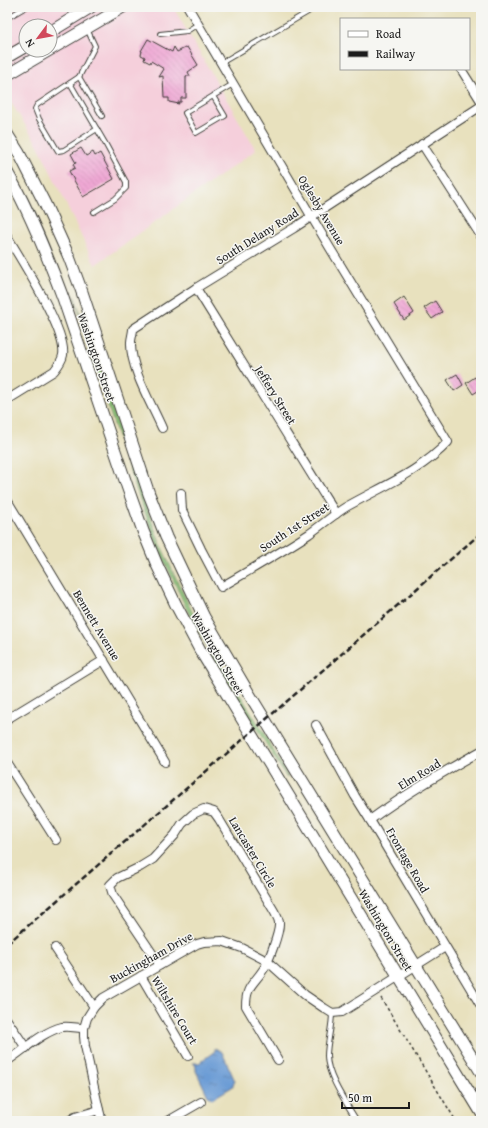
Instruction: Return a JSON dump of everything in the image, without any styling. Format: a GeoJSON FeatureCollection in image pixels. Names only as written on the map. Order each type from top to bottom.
{"type":"FeatureCollection","features":[{"type":"Feature","properties":{"kind":"main road"},"geometry":{"type":"LineString","coordinates":[[58,26],[77,11],[91,7]]}},
{"type":"Feature","properties":{"kind":"main road"},"geometry":{"type":"LineString","coordinates":[[7,75],[123,7]]}},
{"type":"Feature","properties":{"kind":"main road"},"geometry":{"type":"LineString","coordinates":[[7,57],[18,51]]}},
{"type":"Feature","properties":{"kind":"main road","name":"Washington Street"},"geometry":{"type":"LineString","coordinates":[[7,134],[45,204],[69,257],[149,494],[166,537],[194,598],[227,658],[481,1072]]}},
{"type":"Feature","properties":{"kind":"main road","name":"Washington Street"},"geometry":{"type":"LineString","coordinates":[[7,172],[27,211],[66,304],[143,531],[157,566],[176,605],[200,650],[481,1112]]}},
{"type":"Feature","properties":{"kind":"street","name":"Oglesby Avenue"},"geometry":{"type":"LineString","coordinates":[[188,7],[311,216],[437,424]]}},
{"type":"Feature","properties":{"kind":"street"},"geometry":{"type":"LineString","coordinates":[[462,70],[481,101]]}},
{"type":"Feature","properties":{"kind":"street","name":"South Delany Road"},"geometry":{"type":"LineString","coordinates":[[162,428],[141,383],[133,359],[131,342],[133,329],[196,288],[294,228],[481,106]]}},
{"type":"Feature","properties":{"kind":"street"},"geometry":{"type":"LineString","coordinates":[[422,144],[481,236]]}},
{"type":"Feature","properties":{"kind":"street"},"geometry":{"type":"LineString","coordinates":[[7,236],[47,305],[63,346],[63,355],[60,365],[54,371],[7,400]]}},
{"type":"Feature","properties":{"kind":"street","name":"Jeffery Street"},"geometry":{"type":"LineString","coordinates":[[196,288],[336,514]]}},
{"type":"Feature","properties":{"kind":"street","name":"South 1st Street"},"geometry":{"type":"LineString","coordinates":[[181,493],[182,510],[221,587],[309,534],[336,514],[404,476],[439,452],[448,442],[437,424]]}},
{"type":"Feature","properties":{"kind":"street","name":"Bennett Avenue"},"geometry":{"type":"LineString","coordinates":[[7,500],[165,762]]}},
{"type":"Feature","properties":{"kind":"street"},"geometry":{"type":"LineString","coordinates":[[7,718],[104,660]]}},
{"type":"Feature","properties":{"kind":"street","name":"Frontage Road"},"geometry":{"type":"LineString","coordinates":[[316,725],[355,796],[481,1006]]}},
{"type":"Feature","properties":{"kind":"street","name":"Elm Road"},"geometry":{"type":"LineString","coordinates":[[370,820],[393,803],[481,751]]}},
{"type":"Feature","properties":{"kind":"street"},"geometry":{"type":"LineString","coordinates":[[7,763],[56,840]]}},
{"type":"Feature","properties":{"kind":"street","name":"Lancaster Circle"},"geometry":{"type":"LineString","coordinates":[[160,965],[113,896],[110,885],[117,878],[140,867],[153,858],[175,836],[182,824],[193,814],[204,810],[214,812],[219,819],[274,911],[279,923],[278,935],[267,961]]}},
{"type":"Feature","properties":{"kind":"street","name":"Buckingham Drive"},"geometry":{"type":"LineString","coordinates":[[102,1121],[85,1046],[84,1028],[87,1018],[94,1007],[103,998],[197,944],[222,941],[242,948],[267,961],[305,995],[332,1013]]}},
{"type":"Feature","properties":{"kind":"street"},"geometry":{"type":"LineString","coordinates":[[332,1013],[342,1012],[445,947]]}},
{"type":"Feature","properties":{"kind":"street"},"geometry":{"type":"LineString","coordinates":[[55,948],[94,1007]]}},
{"type":"Feature","properties":{"kind":"street"},"geometry":{"type":"LineString","coordinates":[[267,961],[264,970],[248,990],[246,996],[246,1006],[278,1060]]}},
{"type":"Feature","properties":{"kind":"street","name":"Wiltshire Court"},"geometry":{"type":"LineString","coordinates":[[141,976],[188,1056]]}},
{"type":"Feature","properties":{"kind":"street"},"geometry":{"type":"LineString","coordinates":[[7,1020],[26,1048]]}},
{"type":"Feature","properties":{"kind":"street"},"geometry":{"type":"LineString","coordinates":[[7,1061],[42,1036],[64,1027],[84,1028]]}},
{"type":"Feature","properties":{"kind":"street"},"geometry":{"type":"LineString","coordinates":[[168,1121],[201,1102]]}},
{"type":"Feature","properties":{"kind":"street"},"geometry":{"type":"LineString","coordinates":[[69,1121],[75,1117],[99,1110]]}},
{"type":"Feature","properties":{"kind":"lane"},"geometry":{"type":"LineString","coordinates":[[7,18],[26,7]]}},
{"type":"Feature","properties":{"kind":"lane"},"geometry":{"type":"LineString","coordinates":[[221,63],[308,12]]}},
{"type":"Feature","properties":{"kind":"lane"},"geometry":{"type":"LineString","coordinates":[[160,34],[187,31],[198,24]]}},
{"type":"Feature","properties":{"kind":"lane"},"geometry":{"type":"LineString","coordinates":[[87,28],[95,46],[79,77],[37,105],[35,109],[39,119],[58,151],[64,150],[97,129]]}},
{"type":"Feature","properties":{"kind":"lane"},"geometry":{"type":"LineString","coordinates":[[79,77],[102,116]]}},
{"type":"Feature","properties":{"kind":"lane"},"geometry":{"type":"LineString","coordinates":[[70,84],[126,182],[126,188],[115,199],[94,212]]}},
{"type":"Feature","properties":{"kind":"lane"},"geometry":{"type":"LineString","coordinates":[[213,96],[225,116],[196,133],[185,113],[213,96],[233,84]]}},
{"type":"Feature","properties":{"kind":"lane"},"geometry":{"type":"LineString","coordinates":[[332,1013],[326,1058],[331,1074],[357,1121]]}},
{"type":"Feature","properties":{"kind":"path"},"geometry":{"type":"LineString","coordinates":[[377,990],[456,1121]]}},
{"type":"Feature","properties":{"kind":"shaded area"},"geometry":{"type":"Polygon","coordinates":[[[7,7],[173,7],[256,150],[95,265],[39,147],[7,96],[7,7]]]}},
{"type":"Feature","properties":{"kind":"green space"},"geometry":{"type":"Polygon","coordinates":[[[74,295],[144,501],[161,546],[194,616],[215,654],[263,732],[288,777],[287,778],[190,616],[158,547],[134,483],[92,359],[74,295]]]}},
{"type":"Feature","properties":{"kind":"water"},"geometry":{"type":"Polygon","coordinates":[[[215,1048],[222,1052],[235,1081],[232,1087],[212,1099],[208,1096],[196,1071],[196,1066],[193,1063],[199,1063],[215,1051],[215,1048]]]}},
{"type":"Feature","properties":{"kind":"building"},"geometry":{"type":"Polygon","coordinates":[[[148,39],[172,52],[174,47],[177,52],[187,47],[198,65],[188,72],[190,76],[186,76],[186,98],[181,98],[181,102],[178,102],[179,104],[169,102],[169,98],[164,98],[163,76],[159,77],[164,69],[151,61],[150,63],[144,60],[145,57],[141,55],[141,51],[148,39]]]}},
{"type":"Feature","properties":{"kind":"building"},"geometry":{"type":"Polygon","coordinates":[[[81,148],[86,156],[93,152],[95,156],[100,153],[114,179],[83,197],[69,171],[75,168],[73,164],[76,163],[71,154],[81,148]]]}},
{"type":"Feature","properties":{"kind":"building"},"geometry":{"type":"Polygon","coordinates":[[[404,297],[414,313],[404,320],[394,304],[404,297]]]}},
{"type":"Feature","properties":{"kind":"building"},"geometry":{"type":"Polygon","coordinates":[[[435,301],[442,312],[432,319],[424,308],[435,301]]]}},
{"type":"Feature","properties":{"kind":"building"},"geometry":{"type":"Polygon","coordinates":[[[457,374],[463,385],[454,391],[447,380],[457,374]]]}},
{"type":"Feature","properties":{"kind":"building"},"geometry":{"type":"Polygon","coordinates":[[[475,377],[481,389],[473,394],[466,383],[475,377]]]}},
{"type":"Feature","properties":{"kind":"railway"},"geometry":{"type":"LineString","coordinates":[[7,944],[481,533]]}}]}
